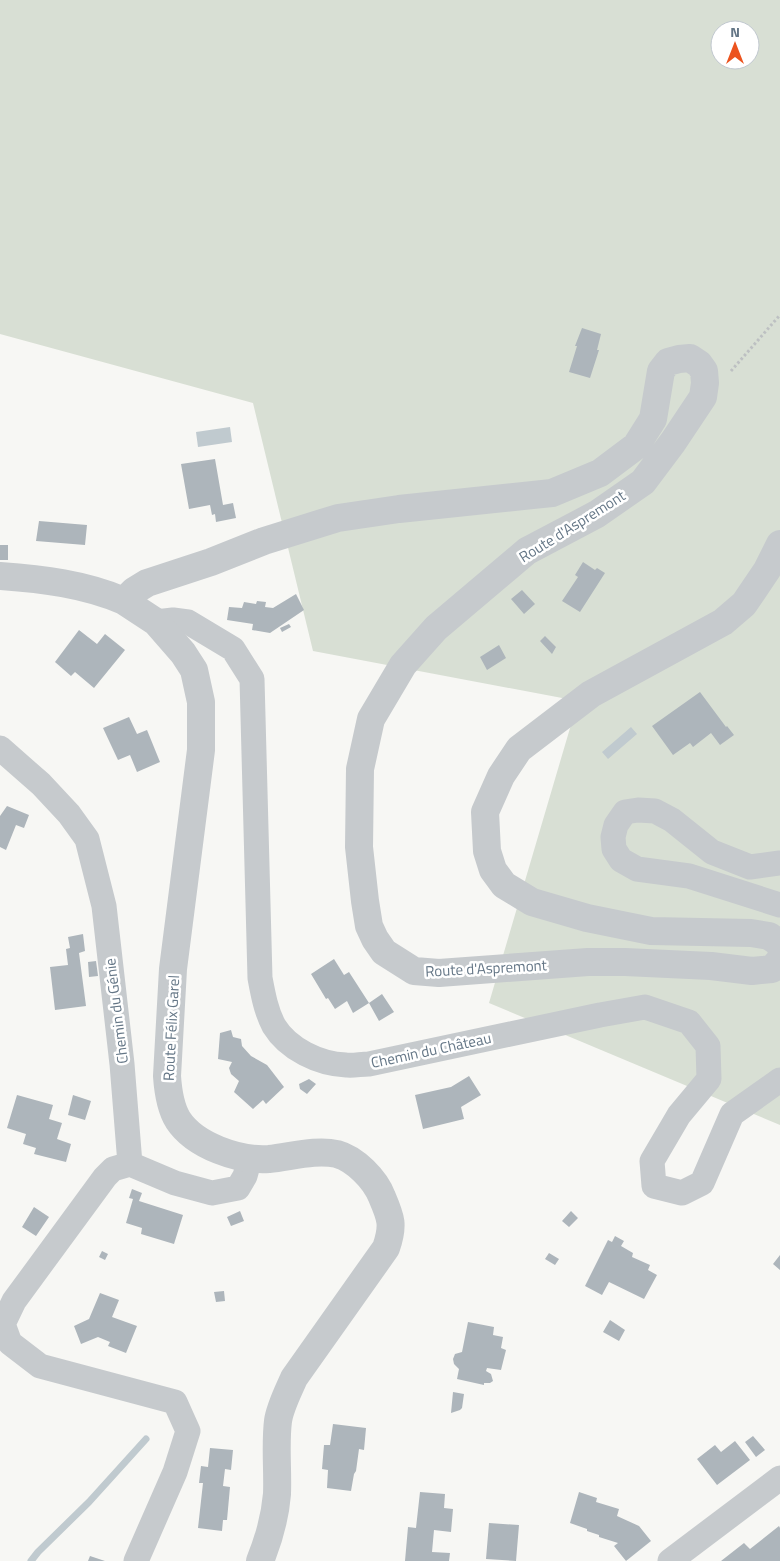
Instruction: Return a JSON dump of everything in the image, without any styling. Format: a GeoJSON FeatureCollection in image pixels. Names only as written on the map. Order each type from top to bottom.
{"type":"FeatureCollection","features":[{"type":"Feature","properties":{"kind":"street","name":"Route d'Aspremont"},"geometry":{"type":"LineString","coordinates":[[124,601],[134,591],[148,583],[211,562],[264,541],[338,518],[399,509],[552,493],[600,474],[636,446],[652,419],[661,371],[668,362],[690,358],[699,364],[704,371],[703,397],[643,482],[597,514],[527,551],[436,628],[403,665],[389,688],[371,719],[360,769],[359,847],[365,901],[369,926],[384,952],[414,971],[439,973],[588,962],[625,962],[711,966],[752,971],[772,969],[780,960]]}},
{"type":"Feature","properties":{"kind":"street"},"geometry":{"type":"LineString","coordinates":[[780,544],[767,570],[744,604],[723,622],[591,694],[519,749],[501,776],[485,812],[487,851],[493,870],[504,885],[532,902],[587,918],[651,931],[751,933],[769,936],[778,942],[780,946]]}},
{"type":"Feature","properties":{"kind":"street"},"geometry":{"type":"LineString","coordinates":[[0,576],[76,586],[102,592],[124,601]]}},
{"type":"Feature","properties":{"kind":"street","name":"Route Félix Garel"},"geometry":{"type":"LineString","coordinates":[[124,601],[156,622],[183,654],[194,670],[202,702],[201,750],[173,969],[168,1066],[168,1091],[172,1108],[178,1120],[188,1132],[217,1150],[250,1158],[266,1159],[321,1153],[347,1157],[357,1163],[380,1191],[390,1216],[391,1233],[386,1248],[294,1378],[287,1394],[278,1420],[277,1494],[274,1519],[269,1539],[260,1561]]}},
{"type":"Feature","properties":{"kind":"street","name":"Chemin du Château"},"geometry":{"type":"LineString","coordinates":[[156,622],[173,620],[188,622],[233,650],[252,679],[260,978],[265,1001],[274,1025],[284,1038],[302,1052],[324,1062],[346,1065],[369,1064],[600,1015],[645,1008],[690,1022],[708,1046],[709,1079],[679,1115],[652,1161],[654,1186],[682,1193],[702,1183],[732,1114],[780,1080]]}},
{"type":"Feature","properties":{"kind":"street","name":"Chemin du Génie"},"geometry":{"type":"LineString","coordinates":[[0,748],[69,814],[87,839],[104,906],[122,1064],[130,1164]]}},
{"type":"Feature","properties":{"kind":"street"},"geometry":{"type":"LineString","coordinates":[[780,863],[750,867],[712,852],[672,820],[655,811],[638,810],[625,812],[616,825],[613,837],[614,849],[621,860],[637,869],[690,876],[780,905]]}},
{"type":"Feature","properties":{"kind":"street"},"geometry":{"type":"LineString","coordinates":[[136,1561],[175,1472],[188,1431],[175,1402],[40,1366],[10,1343],[3,1324],[14,1300],[113,1169],[130,1164],[175,1183],[212,1193],[238,1188],[245,1176],[250,1158]]}},
{"type":"Feature","properties":{"kind":"street"},"geometry":{"type":"LineString","coordinates":[[670,1561],[780,1478]]}},
{"type":"Feature","properties":{"kind":"path"},"geometry":{"type":"LineString","coordinates":[[728,373],[780,315]]}},
{"type":"Feature","properties":{"kind":"shaded area"},"geometry":{"type":"Polygon","coordinates":[[[0,0],[780,0],[780,1125],[489,1003],[578,701],[313,651],[253,403],[0,334],[0,0]]]}},
{"type":"Feature","properties":{"kind":"shaded area"},"geometry":{"type":"Polygon","coordinates":[[[230,427],[232,442],[198,447],[196,432],[230,427]]]}},
{"type":"Feature","properties":{"kind":"shaded area"},"geometry":{"type":"Polygon","coordinates":[[[631,727],[637,734],[608,759],[602,752],[631,727]]]}},
{"type":"Feature","properties":{"kind":"building"},"geometry":{"type":"Polygon","coordinates":[[[582,328],[601,334],[597,350],[599,350],[590,378],[569,372],[577,346],[575,346],[582,328]]]}},
{"type":"Feature","properties":{"kind":"building"},"geometry":{"type":"Polygon","coordinates":[[[215,459],[223,505],[233,503],[236,518],[216,522],[215,514],[212,515],[210,505],[189,509],[181,464],[215,459]]]}},
{"type":"Feature","properties":{"kind":"building"},"geometry":{"type":"Polygon","coordinates":[[[39,521],[87,525],[85,545],[36,541],[39,521]]]}},
{"type":"Feature","properties":{"kind":"building"},"geometry":{"type":"Polygon","coordinates":[[[0,545],[8,545],[8,560],[0,560],[0,545]]]}},
{"type":"Feature","properties":{"kind":"building"},"geometry":{"type":"Polygon","coordinates":[[[583,562],[595,570],[597,568],[605,573],[580,612],[562,601],[578,577],[575,575],[583,562]]]}},
{"type":"Feature","properties":{"kind":"building"},"geometry":{"type":"Polygon","coordinates":[[[522,590],[535,604],[524,614],[511,599],[522,590]]]}},
{"type":"Feature","properties":{"kind":"building"},"geometry":{"type":"Polygon","coordinates":[[[296,594],[304,610],[270,633],[252,630],[253,624],[227,620],[229,607],[242,608],[244,602],[256,604],[257,601],[266,602],[265,607],[273,608],[296,594]]]}},
{"type":"Feature","properties":{"kind":"building"},"geometry":{"type":"Polygon","coordinates":[[[289,624],[291,627],[282,632],[280,628],[289,624]]]}},
{"type":"Feature","properties":{"kind":"building"},"geometry":{"type":"Polygon","coordinates":[[[79,630],[97,644],[105,634],[125,650],[94,688],[75,672],[71,676],[55,662],[79,630]]]}},
{"type":"Feature","properties":{"kind":"building"},"geometry":{"type":"Polygon","coordinates":[[[545,636],[556,647],[552,654],[540,641],[545,636]]]}},
{"type":"Feature","properties":{"kind":"building"},"geometry":{"type":"Polygon","coordinates":[[[499,645],[506,658],[487,670],[480,657],[499,645]]]}},
{"type":"Feature","properties":{"kind":"building"},"geometry":{"type":"Polygon","coordinates":[[[700,692],[734,735],[720,745],[711,733],[693,747],[690,743],[673,755],[652,726],[700,692]]]}},
{"type":"Feature","properties":{"kind":"building"},"geometry":{"type":"Polygon","coordinates":[[[129,717],[137,734],[147,730],[160,762],[137,772],[130,755],[118,760],[103,728],[129,717]]]}},
{"type":"Feature","properties":{"kind":"building"},"geometry":{"type":"Polygon","coordinates":[[[7,806],[29,815],[24,828],[16,825],[6,850],[0,847],[0,816],[7,806]]]}},
{"type":"Feature","properties":{"kind":"building"},"geometry":{"type":"Polygon","coordinates":[[[83,934],[85,951],[79,953],[86,1006],[55,1010],[50,967],[68,965],[66,949],[70,948],[68,937],[83,934]]]}},
{"type":"Feature","properties":{"kind":"building"},"geometry":{"type":"Polygon","coordinates":[[[334,959],[344,975],[349,972],[369,1003],[353,1013],[347,1001],[335,1009],[328,998],[326,999],[311,974],[334,959]]]}},
{"type":"Feature","properties":{"kind":"building"},"geometry":{"type":"Polygon","coordinates":[[[96,961],[98,976],[89,977],[88,962],[96,961]]]}},
{"type":"Feature","properties":{"kind":"building"},"geometry":{"type":"Polygon","coordinates":[[[382,994],[394,1012],[379,1021],[369,1003],[382,994]]]}},
{"type":"Feature","properties":{"kind":"building"},"geometry":{"type":"Polygon","coordinates":[[[231,1030],[233,1037],[241,1039],[242,1046],[251,1056],[267,1065],[284,1087],[266,1104],[263,1100],[253,1109],[234,1092],[239,1081],[231,1074],[229,1068],[232,1062],[218,1059],[220,1033],[231,1030]]]}},
{"type":"Feature","properties":{"kind":"building"},"geometry":{"type":"Polygon","coordinates":[[[469,1076],[481,1095],[461,1107],[464,1119],[423,1129],[415,1095],[451,1087],[469,1076]]]}},
{"type":"Feature","properties":{"kind":"building"},"geometry":{"type":"Polygon","coordinates":[[[309,1079],[316,1084],[307,1094],[300,1089],[299,1084],[309,1079]]]}},
{"type":"Feature","properties":{"kind":"building"},"geometry":{"type":"Polygon","coordinates":[[[17,1095],[53,1105],[49,1119],[62,1123],[57,1139],[71,1144],[66,1162],[34,1154],[36,1148],[23,1144],[26,1134],[7,1128],[17,1095]]]}},
{"type":"Feature","properties":{"kind":"building"},"geometry":{"type":"Polygon","coordinates":[[[73,1095],[91,1101],[85,1120],[68,1115],[73,1095]]]}},
{"type":"Feature","properties":{"kind":"building"},"geometry":{"type":"Polygon","coordinates":[[[132,1189],[142,1193],[139,1201],[183,1215],[174,1244],[141,1234],[142,1228],[126,1223],[133,1199],[129,1198],[132,1189]]]}},
{"type":"Feature","properties":{"kind":"building"},"geometry":{"type":"Polygon","coordinates":[[[34,1207],[49,1217],[36,1236],[22,1227],[34,1207]]]}},
{"type":"Feature","properties":{"kind":"building"},"geometry":{"type":"Polygon","coordinates":[[[240,1211],[244,1221],[231,1226],[227,1217],[240,1211]]]}},
{"type":"Feature","properties":{"kind":"building"},"geometry":{"type":"Polygon","coordinates":[[[571,1211],[578,1218],[569,1227],[562,1221],[571,1211]]]}},
{"type":"Feature","properties":{"kind":"building"},"geometry":{"type":"Polygon","coordinates":[[[615,1236],[624,1241],[621,1246],[633,1253],[632,1257],[650,1265],[648,1270],[657,1275],[644,1299],[609,1282],[602,1295],[585,1286],[608,1240],[612,1242],[615,1236]]]}},
{"type":"Feature","properties":{"kind":"building"},"geometry":{"type":"Polygon","coordinates":[[[102,1251],[108,1254],[105,1260],[99,1257],[102,1251]]]}},
{"type":"Feature","properties":{"kind":"building"},"geometry":{"type":"Polygon","coordinates":[[[549,1253],[559,1259],[555,1265],[545,1259],[549,1253]]]}},
{"type":"Feature","properties":{"kind":"building"},"geometry":{"type":"Polygon","coordinates":[[[780,1255],[780,1270],[773,1264],[780,1255]]]}},
{"type":"Feature","properties":{"kind":"building"},"geometry":{"type":"Polygon","coordinates":[[[224,1291],[225,1301],[216,1302],[214,1292],[224,1291]]]}},
{"type":"Feature","properties":{"kind":"building"},"geometry":{"type":"Polygon","coordinates":[[[100,1293],[119,1300],[112,1317],[137,1326],[126,1353],[108,1346],[110,1342],[98,1337],[81,1344],[74,1326],[89,1319],[100,1293]]]}},
{"type":"Feature","properties":{"kind":"building"},"geometry":{"type":"Polygon","coordinates":[[[610,1320],[625,1330],[619,1341],[603,1332],[610,1320]]]}},
{"type":"Feature","properties":{"kind":"building"},"geometry":{"type":"Polygon","coordinates":[[[468,1322],[494,1327],[493,1335],[503,1337],[501,1348],[506,1350],[501,1370],[487,1368],[486,1371],[491,1374],[493,1381],[484,1383],[484,1385],[457,1379],[459,1369],[454,1364],[453,1359],[455,1354],[462,1352],[468,1322]]]}},
{"type":"Feature","properties":{"kind":"building"},"geometry":{"type":"Polygon","coordinates":[[[453,1392],[464,1394],[462,1408],[451,1413],[453,1392]]]}},
{"type":"Feature","properties":{"kind":"building"},"geometry":{"type":"Polygon","coordinates":[[[333,1424],[366,1428],[364,1450],[359,1449],[351,1491],[327,1488],[328,1470],[322,1469],[324,1445],[330,1445],[333,1424]]]}},
{"type":"Feature","properties":{"kind":"building"},"geometry":{"type":"Polygon","coordinates":[[[753,1436],[765,1450],[756,1457],[745,1442],[753,1436]]]}},
{"type":"Feature","properties":{"kind":"building"},"geometry":{"type":"Polygon","coordinates":[[[735,1441],[750,1460],[717,1485],[697,1459],[715,1445],[721,1452],[735,1441]]]}},
{"type":"Feature","properties":{"kind":"building"},"geometry":{"type":"Polygon","coordinates":[[[210,1448],[233,1450],[231,1470],[225,1469],[223,1486],[230,1487],[227,1520],[223,1520],[222,1531],[198,1528],[203,1483],[199,1483],[201,1466],[208,1467],[210,1448]]]}},
{"type":"Feature","properties":{"kind":"building"},"geometry":{"type":"Polygon","coordinates":[[[420,1492],[445,1494],[444,1508],[453,1509],[451,1532],[434,1530],[432,1552],[450,1553],[449,1561],[405,1561],[408,1527],[416,1528],[420,1492]]]}},
{"type":"Feature","properties":{"kind":"building"},"geometry":{"type":"Polygon","coordinates":[[[579,1492],[597,1498],[596,1502],[619,1509],[617,1516],[639,1526],[651,1541],[626,1561],[614,1546],[618,1543],[599,1537],[599,1535],[587,1531],[587,1529],[570,1523],[579,1492]]]}},
{"type":"Feature","properties":{"kind":"building"},"geometry":{"type":"Polygon","coordinates":[[[489,1523],[519,1525],[516,1561],[486,1559],[489,1523]]]}},
{"type":"Feature","properties":{"kind":"building"},"geometry":{"type":"Polygon","coordinates":[[[779,1526],[780,1561],[721,1561],[744,1543],[750,1549],[779,1526]]]}},
{"type":"Feature","properties":{"kind":"building"},"geometry":{"type":"Polygon","coordinates":[[[90,1556],[105,1561],[88,1561],[90,1556]]]}},
{"type":"Feature","properties":{"kind":"waterway"},"geometry":{"type":"LineString","coordinates":[[31,1561],[89,1502],[146,1439]]}}]}
